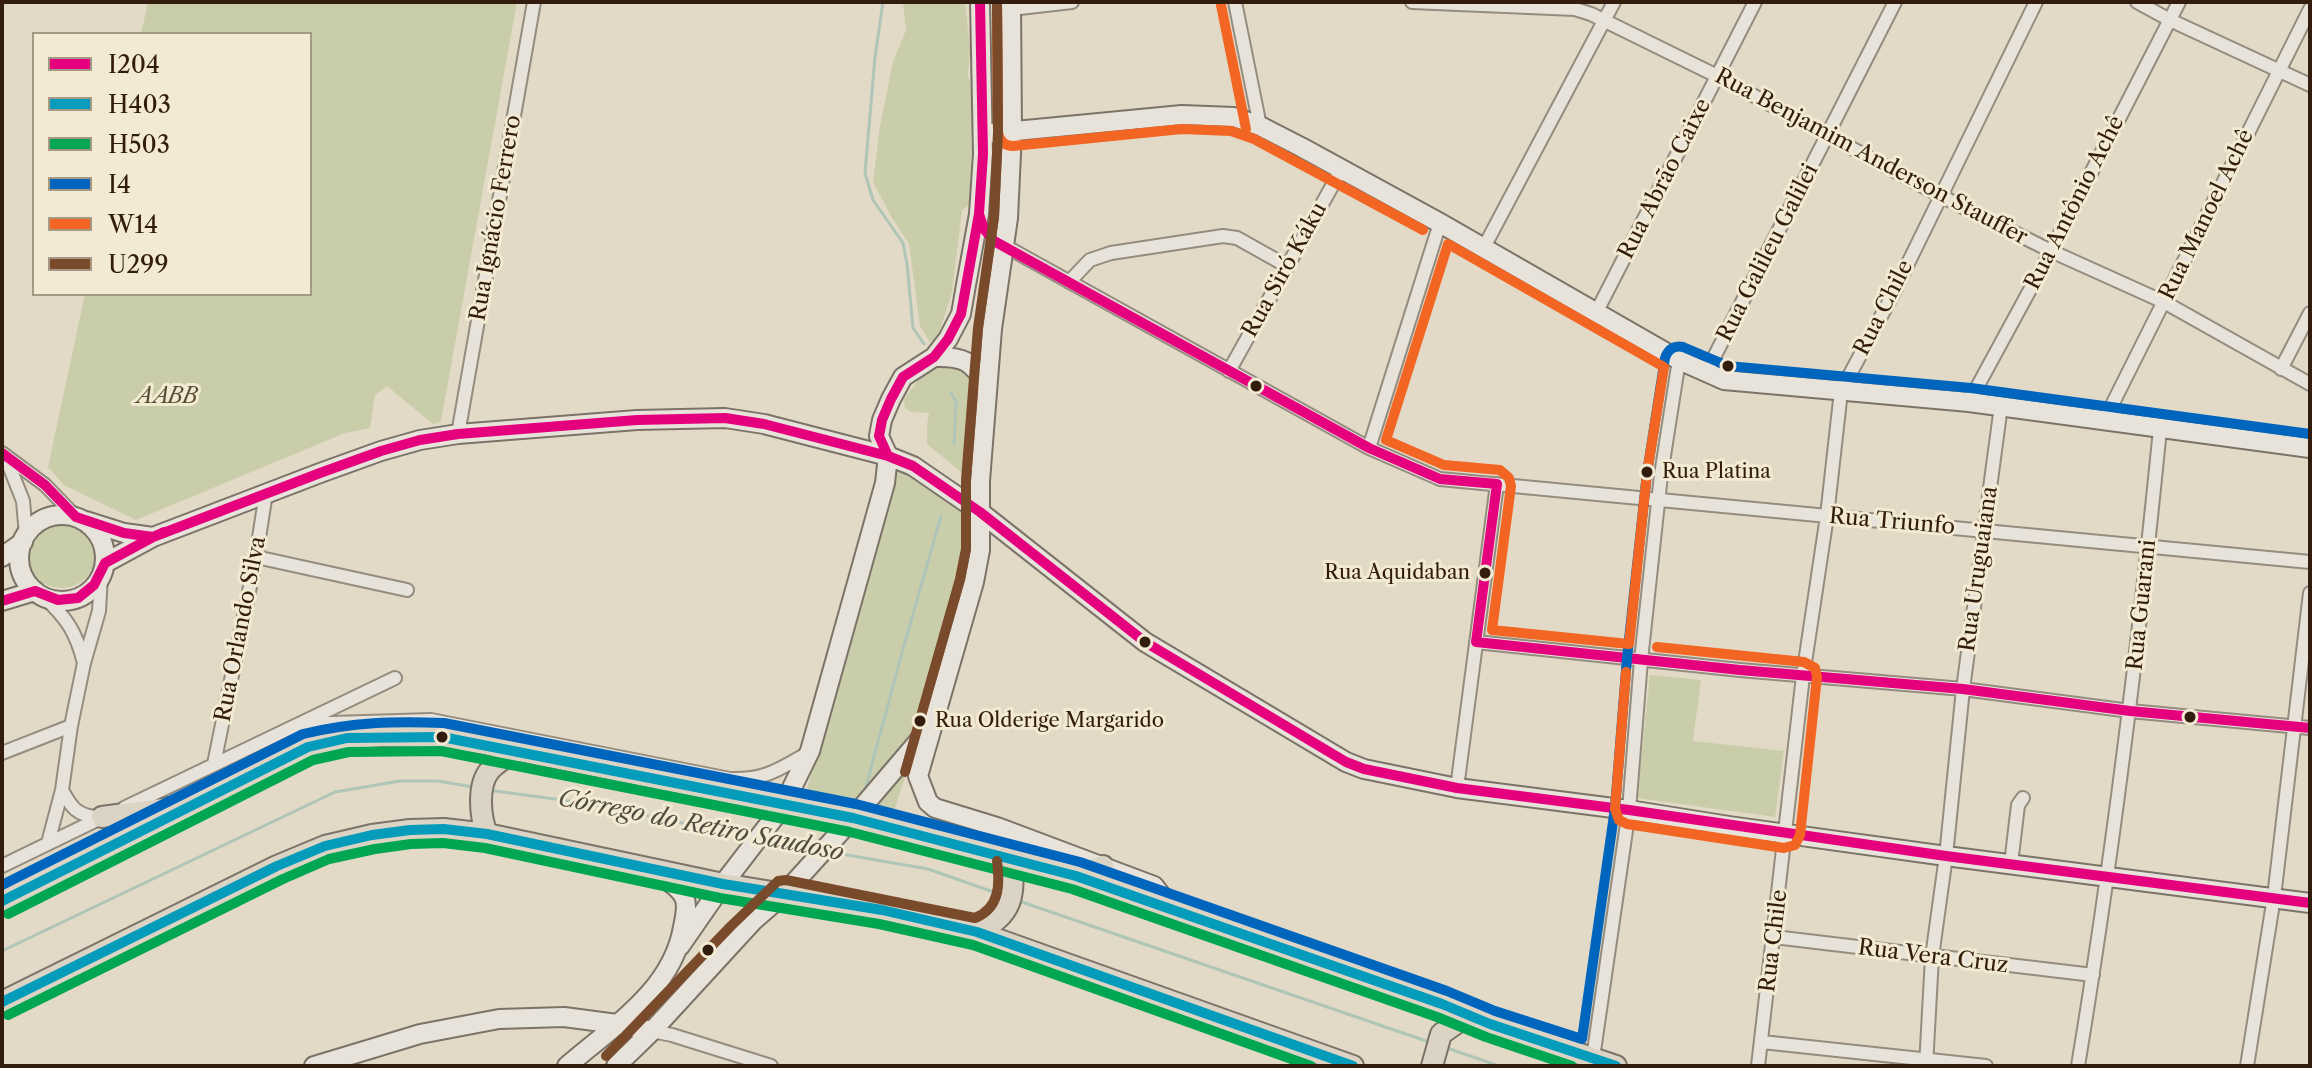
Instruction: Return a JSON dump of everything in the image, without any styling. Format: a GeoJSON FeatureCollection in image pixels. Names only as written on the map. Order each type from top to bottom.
{"type":"FeatureCollection","features":[{"type":"Feature","properties":{"kind":"main road"},"geometry":{"type":"LineString","coordinates":[[567,1066],[644,1000],[661,981],[680,946],[723,884],[783,806],[810,751],[885,483],[888,456],[879,436],[882,420],[903,377],[934,357],[961,314],[979,214],[984,134],[980,2]]}},
{"type":"Feature","properties":{"kind":"main road"},"geometry":{"type":"LineString","coordinates":[[1011,6],[1012,132],[1005,246],[987,385],[980,550],[974,582],[918,776],[928,802],[935,808],[987,823],[1154,886],[1174,912]]}},
{"type":"Feature","properties":{"kind":"main road"},"geometry":{"type":"LineString","coordinates":[[984,134],[1182,115],[1234,117],[1260,126],[1440,223],[1679,360],[1724,380],[1969,402],[2310,448]]}},
{"type":"Feature","properties":{"kind":"main road"},"geometry":{"type":"LineString","coordinates":[[979,214],[988,237],[1005,246]]}},
{"type":"Feature","properties":{"kind":"main road"},"geometry":{"type":"LineString","coordinates":[[934,357],[955,356],[968,361],[987,385]]}},
{"type":"Feature","properties":{"kind":"main road"},"geometry":{"type":"LineString","coordinates":[[103,570],[153,537],[381,451],[420,440],[458,434],[637,420],[725,418],[764,424],[888,456],[913,466],[980,512],[1145,642],[1346,762],[1364,769],[1457,788],[2310,903]]}},
{"type":"Feature","properties":{"kind":"main road"},"geometry":{"type":"LineString","coordinates":[[2,557],[36,525],[62,515],[124,533],[153,537]]}},
{"type":"Feature","properties":{"kind":"main road"},"geometry":{"type":"LineString","coordinates":[[2,601],[39,594],[56,600],[69,600],[93,588],[103,570],[105,551],[94,529],[80,519]]}},
{"type":"Feature","properties":{"kind":"main road"},"geometry":{"type":"LineString","coordinates":[[24,539],[20,563],[22,574],[39,594]]}},
{"type":"Feature","properties":{"kind":"main road"},"geometry":{"type":"LineString","coordinates":[[974,582],[985,559],[995,547],[1016,541]]}},
{"type":"Feature","properties":{"kind":"main road"},"geometry":{"type":"LineString","coordinates":[[616,1066],[753,921],[784,894],[932,724]]}},
{"type":"Feature","properties":{"kind":"main road"},"geometry":{"type":"LineString","coordinates":[[2,901],[308,747],[347,738],[442,737],[853,818],[1076,876],[1616,1066]]}},
{"type":"Feature","properties":{"kind":"main road"},"geometry":{"type":"LineString","coordinates":[[487,834],[480,809],[486,776],[499,762],[518,750]]}},
{"type":"Feature","properties":{"kind":"main road"},"geometry":{"type":"LineString","coordinates":[[634,774],[662,766]]}},
{"type":"Feature","properties":{"kind":"main road"},"geometry":{"type":"LineString","coordinates":[[102,817],[197,804]]}},
{"type":"Feature","properties":{"kind":"main road"},"geometry":{"type":"LineString","coordinates":[[977,932],[1002,916],[1014,888],[1011,859],[987,823]]}},
{"type":"Feature","properties":{"kind":"main road"},"geometry":{"type":"LineString","coordinates":[[2,1002],[277,866],[325,846],[372,835],[444,829],[487,834],[723,884],[882,910],[977,932],[1353,1066]]}},
{"type":"Feature","properties":{"kind":"main road"},"geometry":{"type":"LineString","coordinates":[[1076,876],[1103,866]]}},
{"type":"Feature","properties":{"kind":"main road"},"geometry":{"type":"LineString","coordinates":[[647,869],[667,880],[683,896],[686,913],[680,946]]}},
{"type":"Feature","properties":{"kind":"main road"},"geometry":{"type":"LineString","coordinates":[[314,1066],[420,1034],[499,1019],[564,1017],[652,1031]]}},
{"type":"Feature","properties":{"kind":"main road"},"geometry":{"type":"LineString","coordinates":[[1432,1066],[1441,1034],[1458,1022],[1473,1017]]}},
{"type":"Feature","properties":{"kind":"street","name":"Rua Ignácio Ferrero"},"geometry":{"type":"LineString","coordinates":[[458,434],[534,2]]}},
{"type":"Feature","properties":{"kind":"street"},"geometry":{"type":"LineString","coordinates":[[1011,6],[1072,2]]}},
{"type":"Feature","properties":{"kind":"street"},"geometry":{"type":"LineString","coordinates":[[1235,2],[1260,126]]}},
{"type":"Feature","properties":{"kind":"street","name":"Rua Benjamim Anderson Stauffer"},"geometry":{"type":"LineString","coordinates":[[1412,2],[1575,9],[1604,20],[1717,76],[1941,196],[2051,251],[2164,302],[2310,384]]}},
{"type":"Feature","properties":{"kind":"street"},"geometry":{"type":"LineString","coordinates":[[1483,249],[1614,2]]}},
{"type":"Feature","properties":{"kind":"street","name":"Rua Abrão Caixe"},"geometry":{"type":"LineString","coordinates":[[1596,313],[1755,2]]}},
{"type":"Feature","properties":{"kind":"street","name":"Rua Galileu Galilei"},"geometry":{"type":"LineString","coordinates":[[1706,373],[1894,2]]}},
{"type":"Feature","properties":{"kind":"street","name":"Rua Chile"},"geometry":{"type":"LineString","coordinates":[[1758,1066],[1803,676],[1827,516],[1841,391],[1893,294],[2036,2]]}},
{"type":"Feature","properties":{"kind":"street"},"geometry":{"type":"LineString","coordinates":[[2137,2],[2310,85]]}},
{"type":"Feature","properties":{"kind":"street","name":"Rua Antônio Achê"},"geometry":{"type":"LineString","coordinates":[[1969,402],[2051,251],[2179,2]]}},
{"type":"Feature","properties":{"kind":"street","name":"Rua Manoel Achê"},"geometry":{"type":"LineString","coordinates":[[2104,421],[2310,9]]}},
{"type":"Feature","properties":{"kind":"street","name":"Rua Siró Káku"},"geometry":{"type":"LineString","coordinates":[[1229,371],[1341,170]]}},
{"type":"Feature","properties":{"kind":"street"},"geometry":{"type":"LineString","coordinates":[[1369,448],[1440,223]]}},
{"type":"Feature","properties":{"kind":"street"},"geometry":{"type":"LineString","coordinates":[[1069,282],[1090,260],[1111,253],[1223,236],[1237,238],[1287,266]]}},
{"type":"Feature","properties":{"kind":"street","name":"Rua Triunfo"},"geometry":{"type":"LineString","coordinates":[[1005,246],[1369,448],[1440,479],[2310,562]]}},
{"type":"Feature","properties":{"kind":"street"},"geometry":{"type":"LineString","coordinates":[[2281,369],[2310,313]]}},
{"type":"Feature","properties":{"kind":"street"},"geometry":{"type":"LineString","coordinates":[[1593,1058],[1629,810],[1658,500],[1679,360]]}},
{"type":"Feature","properties":{"kind":"street","name":"Rua Uruguaiana"},"geometry":{"type":"LineString","coordinates":[[1926,1063],[1932,957],[1963,689],[2001,406]]}},
{"type":"Feature","properties":{"kind":"street","name":"Rua Guarani"},"geometry":{"type":"LineString","coordinates":[[2078,1066],[2130,711],[2160,429]]}},
{"type":"Feature","properties":{"kind":"street"},"geometry":{"type":"LineString","coordinates":[[3,454],[45,485],[80,519]]}},
{"type":"Feature","properties":{"kind":"street"},"geometry":{"type":"LineString","coordinates":[[3,454],[23,501],[24,539]]}},
{"type":"Feature","properties":{"kind":"street"},"geometry":{"type":"LineString","coordinates":[[1457,788],[1497,484]]}},
{"type":"Feature","properties":{"kind":"street","name":"Rua Orlando Silva"},"geometry":{"type":"LineString","coordinates":[[214,764],[266,493]]}},
{"type":"Feature","properties":{"kind":"street"},"geometry":{"type":"LineString","coordinates":[[256,557],[407,590]]}},
{"type":"Feature","properties":{"kind":"street"},"geometry":{"type":"LineString","coordinates":[[48,843],[62,790],[84,663],[99,611],[103,570]]}},
{"type":"Feature","properties":{"kind":"street"},"geometry":{"type":"LineString","coordinates":[[2247,1066],[2274,897],[2310,593]]}},
{"type":"Feature","properties":{"kind":"street"},"geometry":{"type":"LineString","coordinates":[[39,594],[62,614],[72,628],[84,663]]}},
{"type":"Feature","properties":{"kind":"street"},"geometry":{"type":"LineString","coordinates":[[1476,642],[1803,676],[1963,689],[2130,711],[2310,728]]}},
{"type":"Feature","properties":{"kind":"street"},"geometry":{"type":"LineString","coordinates":[[2,866],[395,678]]}},
{"type":"Feature","properties":{"kind":"street"},"geometry":{"type":"LineString","coordinates":[[299,724],[431,720],[733,779],[753,780],[776,772],[810,751]]}},
{"type":"Feature","properties":{"kind":"street"},"geometry":{"type":"LineString","coordinates":[[2,753],[71,726]]}},
{"type":"Feature","properties":{"kind":"street"},"geometry":{"type":"LineString","coordinates":[[733,779],[783,806]]}},
{"type":"Feature","properties":{"kind":"street"},"geometry":{"type":"LineString","coordinates":[[62,790],[77,811],[85,816],[102,817]]}},
{"type":"Feature","properties":{"kind":"street"},"geometry":{"type":"LineString","coordinates":[[2011,864],[2018,805],[2023,798]]}},
{"type":"Feature","properties":{"kind":"street","name":"Rua Vera Cruz"},"geometry":{"type":"LineString","coordinates":[[1774,937],[2093,975]]}},
{"type":"Feature","properties":{"kind":"street"},"geometry":{"type":"LineString","coordinates":[[652,1031],[771,1066]]}},
{"type":"Feature","properties":{"kind":"street"},"geometry":{"type":"LineString","coordinates":[[1762,1042],[1926,1063],[1986,1066]]}},
{"type":"Feature","properties":{"kind":"green space","name":"AABB"},"geometry":{"type":"Polygon","coordinates":[[[148,2],[517,2],[441,421],[433,424],[387,386],[375,395],[370,428],[345,433],[136,520],[64,485],[48,467],[85,296],[312,296],[312,32],[141,32],[148,2]]]}},
{"type":"Feature","properties":{"kind":"green space"},"geometry":{"type":"Polygon","coordinates":[[[903,2],[965,2],[970,49],[968,76],[975,94],[978,122],[971,140],[977,166],[972,203],[962,210],[952,292],[937,339],[930,342],[920,326],[909,244],[873,182],[893,62],[906,30],[903,2]]]}},
{"type":"Feature","properties":{"kind":"green space"},"geometry":{"type":"Polygon","coordinates":[[[943,363],[961,366],[971,383],[972,429],[965,475],[927,444],[929,413],[911,412],[905,408],[904,399],[924,373],[943,363]]]}},
{"type":"Feature","properties":{"kind":"green space"},"geometry":{"type":"Polygon","coordinates":[[[895,465],[972,519],[969,573],[894,812],[807,789],[895,465]]]}},
{"type":"Feature","properties":{"kind":"green space"},"geometry":{"type":"Polygon","coordinates":[[[61,516],[87,526],[97,552],[87,578],[61,588],[35,578],[25,552],[35,526],[61,516]]]}},
{"type":"Feature","properties":{"kind":"green space"},"geometry":{"type":"Polygon","coordinates":[[[1650,675],[1701,680],[1693,741],[1784,751],[1775,817],[1637,798],[1650,675]]]}},
{"type":"Feature","properties":{"kind":"waterway"},"geometry":{"type":"LineString","coordinates":[[883,2],[865,173],[873,200],[903,243],[913,328],[924,344]]}},
{"type":"Feature","properties":{"kind":"waterway"},"geometry":{"type":"LineString","coordinates":[[951,393],[956,402],[954,444]]}},
{"type":"Feature","properties":{"kind":"waterway"},"geometry":{"type":"LineString","coordinates":[[865,790],[941,516]]}},
{"type":"Feature","properties":{"kind":"waterway","name":"Córrego do Retiro Saudoso"},"geometry":{"type":"LineString","coordinates":[[2,951],[335,792],[400,781],[438,781],[473,787]]}},
{"type":"Feature","properties":{"kind":"waterway","name":"Córrego do Retiro Saudoso"},"geometry":{"type":"LineString","coordinates":[[488,790],[584,803],[752,837]]}},
{"type":"Feature","properties":{"kind":"waterway","name":"Córrego do Retiro Saudoso"},"geometry":{"type":"LineString","coordinates":[[767,840],[815,849]]}},
{"type":"Feature","properties":{"kind":"waterway","name":"Córrego do Retiro Saudoso"},"geometry":{"type":"LineString","coordinates":[[830,852],[928,869],[1005,896]]}},
{"type":"Feature","properties":{"kind":"waterway","name":"Córrego do Retiro Saudoso"},"geometry":{"type":"LineString","coordinates":[[1019,901],[1432,1043]]}},
{"type":"Feature","properties":{"kind":"waterway","name":"Córrego do Retiro Saudoso"},"geometry":{"type":"LineString","coordinates":[[1447,1048],[1499,1066]]}},
{"type":"Feature","properties":{"kind":"transit line","name":"I204"},"geometry":{"type":"LineString","coordinates":[[888,456],[879,436],[891,399],[903,377],[934,357],[961,314],[979,214],[983,154],[980,2]]}},
{"type":"Feature","properties":{"kind":"transit line","name":"W14"},"geometry":{"type":"LineString","coordinates":[[997,2],[998,133],[1005,144],[1013,146],[1182,129],[1231,131],[1254,139],[1423,230]]}},
{"type":"Feature","properties":{"kind":"transit line","name":"U299"},"geometry":{"type":"LineString","coordinates":[[905,772],[966,549],[966,480],[978,328],[994,217],[998,132],[997,2]]}},
{"type":"Feature","properties":{"kind":"transit line","name":"W14"},"geometry":{"type":"LineString","coordinates":[[1221,5],[1246,129]]}},
{"type":"Feature","properties":{"kind":"transit line","name":"I204"},"geometry":{"type":"LineString","coordinates":[[979,214],[984,229],[994,241],[1369,448],[1440,479],[1497,484],[1476,642],[1740,670],[1963,689],[2130,711],[2310,728]]}},
{"type":"Feature","properties":{"kind":"transit line","name":"W14"},"geometry":{"type":"LineString","coordinates":[[1448,244],[1664,367],[1647,473],[1629,644],[1492,630],[1511,486],[1509,478],[1500,470],[1444,465],[1386,440],[1448,244]]}},
{"type":"Feature","properties":{"kind":"transit line","name":"I4"},"geometry":{"type":"LineString","coordinates":[[2,885],[303,734],[374,723],[444,723],[856,804],[1080,862],[1447,991],[1495,1011],[1582,1039],[1615,808],[1647,473],[1665,358],[1670,350],[1683,347],[1728,366],[1971,388],[2310,434]]}},
{"type":"Feature","properties":{"kind":"transit line","name":"I204"},"geometry":{"type":"LineString","coordinates":[[2,601],[35,591],[58,600],[78,598],[94,585],[105,563],[153,537],[320,473],[420,440],[458,434],[637,420],[725,418],[764,424],[888,456],[913,466],[980,512],[1145,642],[1346,762],[1364,769],[1457,788],[2310,903]]}},
{"type":"Feature","properties":{"kind":"transit line","name":"I204"},"geometry":{"type":"LineString","coordinates":[[2,453],[45,485],[76,517],[124,533],[153,537],[164,532]]}},
{"type":"Feature","properties":{"kind":"transit line","name":"W14"},"geometry":{"type":"LineString","coordinates":[[1626,672],[1615,809],[1619,820],[1627,824],[1784,848],[1795,845],[1800,835],[1817,677],[1815,668],[1804,662],[1657,647]]}},
{"type":"Feature","properties":{"kind":"transit line","name":"H403"},"geometry":{"type":"LineString","coordinates":[[2,901],[308,747],[347,738],[442,737],[853,818],[1076,876],[1616,1066]]}},
{"type":"Feature","properties":{"kind":"transit line","name":"H503"},"geometry":{"type":"LineString","coordinates":[[8,914],[313,760],[349,752],[441,751],[850,832],[1072,889],[1572,1066]]}},
{"type":"Feature","properties":{"kind":"transit line","name":"H403"},"geometry":{"type":"LineString","coordinates":[[2,1002],[277,866],[325,846],[372,835],[444,829],[487,834],[723,884],[882,910],[977,932],[1353,1066]]}},
{"type":"Feature","properties":{"kind":"transit line","name":"H503"},"geometry":{"type":"LineString","coordinates":[[8,1015],[329,859],[375,849],[443,843],[485,848],[720,898],[879,924],[973,945],[1311,1066]]}},
{"type":"Feature","properties":{"kind":"transit line","name":"U299"},"geometry":{"type":"LineString","coordinates":[[606,1056],[778,881],[786,880],[975,918],[994,902],[998,887],[997,861]]}},
{"type":"Feature","properties":{"kind":"place","name":"Rua Platina"},"geometry":{"type":"Point","coordinates":[1647,472]}},
{"type":"Feature","properties":{"kind":"place","name":"Rua Aquidaban"},"geometry":{"type":"Point","coordinates":[1485,573]}},
{"type":"Feature","properties":{"kind":"place","name":"Rua Olderige Margarido"},"geometry":{"type":"Point","coordinates":[920,721]}}]}
